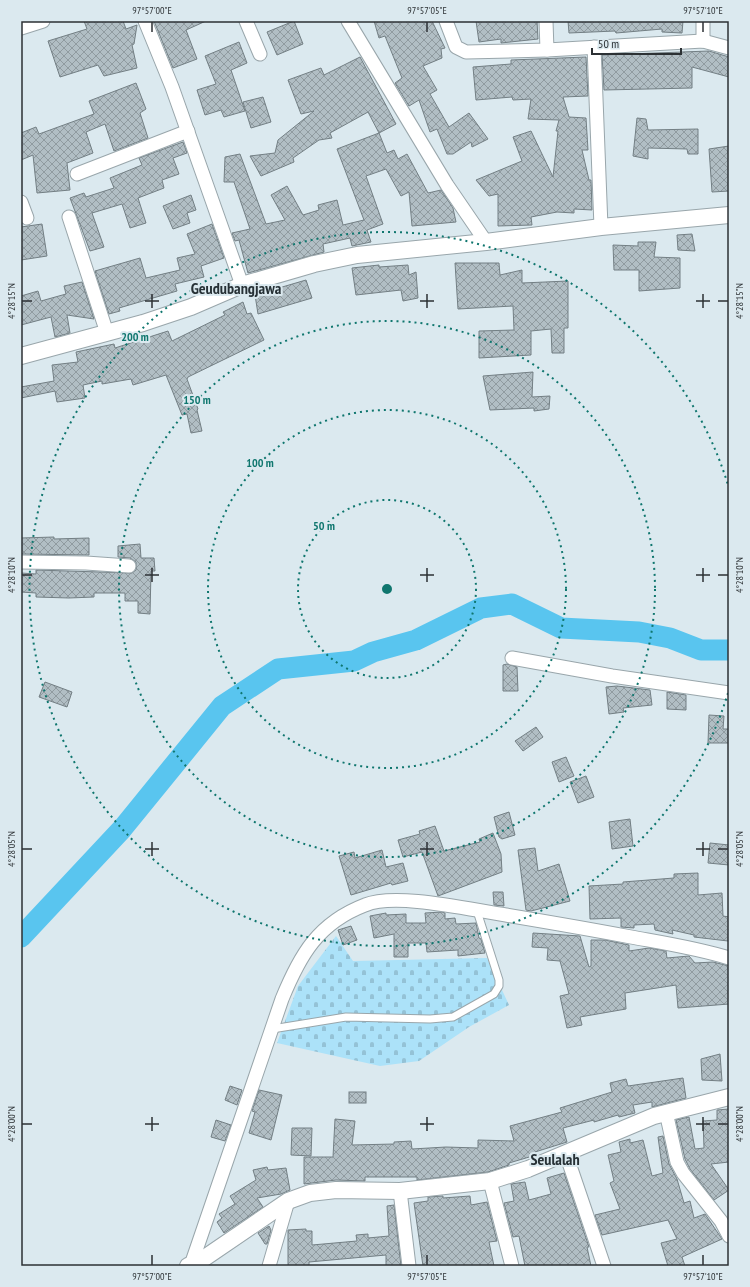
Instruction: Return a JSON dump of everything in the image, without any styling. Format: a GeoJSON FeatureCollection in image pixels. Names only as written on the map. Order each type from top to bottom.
{"type":"FeatureCollection","features":[{"type":"Feature","properties":{"kind":"street"},"geometry":{"type":"LineString","coordinates":[[21,28],[43,21]]}},
{"type":"Feature","properties":{"kind":"street"},"geometry":{"type":"LineString","coordinates":[[145,21],[188,130],[242,285]]}},
{"type":"Feature","properties":{"kind":"street"},"geometry":{"type":"LineString","coordinates":[[246,21],[260,54]]}},
{"type":"Feature","properties":{"kind":"street"},"geometry":{"type":"LineString","coordinates":[[348,21],[447,185],[486,242]]}},
{"type":"Feature","properties":{"kind":"street"},"geometry":{"type":"LineString","coordinates":[[446,21],[456,47],[466,52],[547,50],[704,40],[729,48]]}},
{"type":"Feature","properties":{"kind":"street"},"geometry":{"type":"LineString","coordinates":[[546,21],[547,50]]}},
{"type":"Feature","properties":{"kind":"street"},"geometry":{"type":"LineString","coordinates":[[703,21],[704,40]]}},
{"type":"Feature","properties":{"kind":"street"},"geometry":{"type":"LineString","coordinates":[[594,47],[601,227]]}},
{"type":"Feature","properties":{"kind":"street"},"geometry":{"type":"LineString","coordinates":[[77,174],[188,130]]}},
{"type":"Feature","properties":{"kind":"street"},"geometry":{"type":"LineString","coordinates":[[21,202],[27,218]]}},
{"type":"Feature","properties":{"kind":"street"},"geometry":{"type":"LineString","coordinates":[[21,356],[107,334],[191,307],[242,285],[287,271],[357,256],[486,242],[601,227],[729,215]]}},
{"type":"Feature","properties":{"kind":"street"},"geometry":{"type":"LineString","coordinates":[[69,217],[107,334]]}},
{"type":"Feature","properties":{"kind":"street"},"geometry":{"type":"LineString","coordinates":[[21,562],[86,563],[129,566]]}},
{"type":"Feature","properties":{"kind":"street"},"geometry":{"type":"LineString","coordinates":[[512,658],[612,676],[729,693]]}},
{"type":"Feature","properties":{"kind":"street"},"geometry":{"type":"LineString","coordinates":[[190,1265],[294,970],[304,952],[325,929],[346,914],[366,904],[389,900],[477,911],[702,950],[729,958]]}},
{"type":"Feature","properties":{"kind":"street"},"geometry":{"type":"LineString","coordinates":[[190,1265],[203,1259],[288,1202],[310,1193],[336,1190],[400,1191],[444,1188],[509,1177],[666,1112],[729,1097]]}},
{"type":"Feature","properties":{"kind":"street"},"geometry":{"type":"LineString","coordinates":[[666,1112],[677,1162],[683,1173],[721,1221],[729,1236]]}},
{"type":"Feature","properties":{"kind":"street"},"geometry":{"type":"LineString","coordinates":[[566,1154],[604,1266]]}},
{"type":"Feature","properties":{"kind":"street"},"geometry":{"type":"LineString","coordinates":[[490,1181],[512,1266]]}},
{"type":"Feature","properties":{"kind":"street"},"geometry":{"type":"LineString","coordinates":[[400,1191],[409,1266]]}},
{"type":"Feature","properties":{"kind":"street"},"geometry":{"type":"LineString","coordinates":[[269,1266],[288,1202]]}},
{"type":"Feature","properties":{"kind":"lane"},"geometry":{"type":"LineString","coordinates":[[272,1029],[346,1017],[430,1019],[453,1017],[464,1013],[494,994],[499,986],[497,974],[477,911]]}},
{"type":"Feature","properties":{"kind":"green space"},"geometry":{"type":"Polygon","coordinates":[[[336,936],[353,961],[487,958],[509,1005],[469,1027],[419,1061],[380,1066],[277,1043],[298,986],[336,936]]]}},
{"type":"Feature","properties":{"kind":"building"},"geometry":{"type":"Polygon","coordinates":[[[84,21],[123,21],[126,29],[137,25],[134,44],[132,45],[137,68],[104,76],[98,65],[60,77],[48,41],[87,29],[84,21]]]}},
{"type":"Feature","properties":{"kind":"building"},"geometry":{"type":"Polygon","coordinates":[[[154,21],[206,21],[186,30],[197,59],[173,68],[154,21]]]}},
{"type":"Feature","properties":{"kind":"building"},"geometry":{"type":"Polygon","coordinates":[[[294,21],[303,44],[277,55],[267,32],[294,21]]]}},
{"type":"Feature","properties":{"kind":"building"},"geometry":{"type":"Polygon","coordinates":[[[374,21],[432,21],[445,48],[441,49],[442,58],[423,66],[437,90],[430,94],[449,127],[469,113],[488,139],[472,147],[471,142],[453,154],[447,154],[437,129],[430,132],[419,100],[409,106],[395,83],[402,78],[385,36],[379,38],[374,21]]]}},
{"type":"Feature","properties":{"kind":"building"},"geometry":{"type":"Polygon","coordinates":[[[476,21],[537,21],[538,39],[501,43],[501,39],[479,42],[476,21]]]}},
{"type":"Feature","properties":{"kind":"building"},"geometry":{"type":"Polygon","coordinates":[[[568,21],[683,21],[682,33],[662,32],[662,29],[616,33],[615,31],[569,33],[568,21]]]}},
{"type":"Feature","properties":{"kind":"building"},"geometry":{"type":"Polygon","coordinates":[[[239,42],[247,63],[231,70],[245,111],[224,117],[221,110],[205,115],[197,90],[216,84],[205,56],[239,42]]]}},
{"type":"Feature","properties":{"kind":"building"},"geometry":{"type":"Polygon","coordinates":[[[709,51],[729,57],[729,77],[692,67],[692,88],[604,90],[602,55],[709,51]]]}},
{"type":"Feature","properties":{"kind":"building"},"geometry":{"type":"Polygon","coordinates":[[[360,57],[396,124],[379,133],[368,112],[330,133],[332,138],[319,140],[293,158],[294,162],[261,176],[250,156],[275,153],[278,140],[314,111],[301,114],[288,80],[321,68],[324,75],[360,57]]]}},
{"type":"Feature","properties":{"kind":"building"},"geometry":{"type":"Polygon","coordinates":[[[586,57],[588,96],[563,97],[569,117],[586,118],[588,150],[582,150],[589,180],[591,180],[592,210],[574,209],[574,213],[557,212],[531,217],[532,225],[498,226],[498,194],[489,196],[476,180],[522,161],[513,137],[531,131],[553,177],[558,131],[556,131],[559,120],[528,119],[531,99],[513,100],[512,97],[476,100],[473,67],[511,64],[511,60],[586,57]]]}},
{"type":"Feature","properties":{"kind":"building"},"geometry":{"type":"Polygon","coordinates":[[[136,83],[146,109],[140,113],[148,138],[114,151],[105,124],[86,132],[93,153],[67,163],[70,190],[37,193],[33,155],[21,160],[21,133],[36,127],[39,134],[94,114],[89,101],[136,83]]]}},
{"type":"Feature","properties":{"kind":"building"},"geometry":{"type":"Polygon","coordinates":[[[263,97],[271,122],[251,128],[243,102],[263,97]]]}},
{"type":"Feature","properties":{"kind":"building"},"geometry":{"type":"Polygon","coordinates":[[[637,118],[646,119],[648,130],[698,129],[698,154],[688,154],[687,149],[648,148],[648,159],[633,156],[637,118]]]}},
{"type":"Feature","properties":{"kind":"building"},"geometry":{"type":"Polygon","coordinates":[[[379,133],[387,153],[394,150],[398,159],[407,154],[428,193],[441,190],[453,208],[456,222],[412,226],[409,192],[401,196],[386,169],[366,176],[383,224],[367,230],[371,242],[352,246],[350,238],[323,244],[324,252],[248,273],[239,240],[235,241],[232,233],[250,229],[234,182],[224,182],[225,157],[240,154],[266,224],[285,220],[271,195],[287,186],[303,215],[319,210],[318,205],[337,200],[343,225],[364,220],[337,149],[379,133]]]}},
{"type":"Feature","properties":{"kind":"building"},"geometry":{"type":"Polygon","coordinates":[[[183,142],[187,153],[173,158],[179,174],[162,180],[164,188],[138,198],[146,223],[130,228],[122,204],[92,213],[104,247],[90,251],[70,198],[84,193],[86,197],[114,188],[110,178],[142,165],[139,158],[183,142]]]}},
{"type":"Feature","properties":{"kind":"building"},"geometry":{"type":"Polygon","coordinates":[[[729,146],[729,191],[712,192],[709,149],[729,146]]]}},
{"type":"Feature","properties":{"kind":"building"},"geometry":{"type":"Polygon","coordinates":[[[191,195],[196,210],[187,213],[190,223],[173,229],[163,206],[191,195]]]}},
{"type":"Feature","properties":{"kind":"building"},"geometry":{"type":"Polygon","coordinates":[[[42,224],[47,256],[21,260],[21,227],[42,224]]]}},
{"type":"Feature","properties":{"kind":"building"},"geometry":{"type":"Polygon","coordinates":[[[212,224],[224,258],[201,266],[204,277],[175,284],[177,291],[119,308],[120,311],[109,314],[95,271],[140,258],[146,278],[180,270],[177,258],[195,254],[187,234],[212,224]]]}},
{"type":"Feature","properties":{"kind":"building"},"geometry":{"type":"Polygon","coordinates":[[[692,234],[695,251],[678,250],[677,235],[692,234]]]}},
{"type":"Feature","properties":{"kind":"building"},"geometry":{"type":"Polygon","coordinates":[[[638,242],[656,242],[654,257],[680,258],[680,288],[639,291],[639,270],[614,270],[613,245],[638,246],[638,242]]]}},
{"type":"Feature","properties":{"kind":"building"},"geometry":{"type":"Polygon","coordinates":[[[455,263],[499,263],[500,275],[522,270],[522,283],[568,281],[568,328],[564,328],[564,353],[552,353],[551,329],[531,331],[531,355],[479,358],[479,331],[514,330],[513,306],[458,309],[455,263]]]}},
{"type":"Feature","properties":{"kind":"building"},"geometry":{"type":"Polygon","coordinates":[[[379,265],[379,267],[408,265],[409,275],[416,272],[418,298],[403,301],[401,290],[356,295],[352,268],[379,265]]]}},
{"type":"Feature","properties":{"kind":"building"},"geometry":{"type":"Polygon","coordinates":[[[306,280],[312,298],[258,314],[255,295],[306,280]]]}},
{"type":"Feature","properties":{"kind":"building"},"geometry":{"type":"Polygon","coordinates":[[[82,282],[94,319],[67,315],[70,333],[55,337],[51,317],[21,325],[21,296],[38,291],[41,301],[66,294],[64,286],[82,282]]]}},
{"type":"Feature","properties":{"kind":"building"},"geometry":{"type":"Polygon","coordinates":[[[243,302],[247,314],[251,313],[264,340],[188,377],[187,379],[198,409],[202,431],[191,433],[187,414],[182,415],[166,375],[133,385],[131,379],[102,384],[102,381],[83,385],[85,398],[57,402],[55,391],[21,398],[21,387],[54,381],[52,365],[78,362],[76,352],[114,344],[115,348],[168,331],[172,341],[225,315],[223,312],[243,302]]]}},
{"type":"Feature","properties":{"kind":"building"},"geometry":{"type":"Polygon","coordinates":[[[533,372],[532,397],[550,396],[549,409],[534,411],[534,408],[490,410],[483,376],[533,372]]]}},
{"type":"Feature","properties":{"kind":"building"},"geometry":{"type":"Polygon","coordinates":[[[54,537],[54,539],[89,538],[89,555],[21,554],[21,538],[54,537]]]}},
{"type":"Feature","properties":{"kind":"building"},"geometry":{"type":"Polygon","coordinates":[[[140,544],[141,558],[154,558],[155,571],[151,571],[150,614],[138,613],[138,601],[125,601],[125,593],[94,593],[94,597],[69,598],[36,597],[36,593],[21,592],[21,573],[36,574],[36,570],[132,573],[136,570],[136,562],[130,558],[118,557],[118,546],[140,544]]]}},
{"type":"Feature","properties":{"kind":"building"},"geometry":{"type":"Polygon","coordinates":[[[507,664],[517,667],[518,691],[503,691],[503,665],[507,664]]]}},
{"type":"Feature","properties":{"kind":"building"},"geometry":{"type":"Polygon","coordinates":[[[45,682],[72,692],[67,707],[39,697],[45,682]]]}},
{"type":"Feature","properties":{"kind":"building"},"geometry":{"type":"Polygon","coordinates":[[[617,686],[650,690],[652,705],[623,708],[624,712],[609,714],[606,687],[617,686]]]}},
{"type":"Feature","properties":{"kind":"building"},"geometry":{"type":"Polygon","coordinates":[[[667,692],[686,695],[686,710],[667,709],[667,692]]]}},
{"type":"Feature","properties":{"kind":"building"},"geometry":{"type":"Polygon","coordinates":[[[709,715],[724,716],[723,729],[729,729],[729,743],[708,743],[709,715]]]}},
{"type":"Feature","properties":{"kind":"building"},"geometry":{"type":"Polygon","coordinates":[[[536,727],[543,737],[523,751],[515,741],[536,727]]]}},
{"type":"Feature","properties":{"kind":"building"},"geometry":{"type":"Polygon","coordinates":[[[566,757],[574,776],[559,782],[552,762],[566,757]]]}},
{"type":"Feature","properties":{"kind":"building"},"geometry":{"type":"Polygon","coordinates":[[[586,776],[594,797],[578,803],[570,782],[586,776]]]}},
{"type":"Feature","properties":{"kind":"building"},"geometry":{"type":"Polygon","coordinates":[[[509,812],[515,835],[502,839],[499,837],[494,817],[509,812]]]}},
{"type":"Feature","properties":{"kind":"building"},"geometry":{"type":"Polygon","coordinates":[[[630,819],[633,846],[612,849],[609,822],[630,819]]]}},
{"type":"Feature","properties":{"kind":"building"},"geometry":{"type":"Polygon","coordinates":[[[435,826],[444,851],[480,842],[479,839],[493,833],[501,854],[502,872],[438,896],[422,852],[403,857],[398,840],[420,834],[419,831],[435,826]]]}},
{"type":"Feature","properties":{"kind":"building"},"geometry":{"type":"Polygon","coordinates":[[[710,843],[729,845],[729,865],[708,863],[710,843]]]}},
{"type":"Feature","properties":{"kind":"building"},"geometry":{"type":"Polygon","coordinates":[[[535,848],[538,871],[559,864],[570,901],[531,911],[526,910],[518,850],[535,848]]]}},
{"type":"Feature","properties":{"kind":"building"},"geometry":{"type":"Polygon","coordinates":[[[382,850],[386,867],[403,863],[408,881],[392,885],[391,883],[351,895],[339,856],[354,852],[355,858],[382,850]]]}},
{"type":"Feature","properties":{"kind":"building"},"geometry":{"type":"Polygon","coordinates":[[[698,873],[698,895],[722,893],[723,916],[729,917],[728,941],[694,937],[694,935],[672,930],[673,934],[655,930],[654,924],[634,925],[634,928],[621,927],[621,918],[590,919],[589,886],[674,878],[674,874],[698,873]]]}},
{"type":"Feature","properties":{"kind":"building"},"geometry":{"type":"Polygon","coordinates":[[[493,892],[503,892],[504,906],[494,905],[493,892]]]}},
{"type":"Feature","properties":{"kind":"building"},"geometry":{"type":"Polygon","coordinates":[[[442,912],[445,913],[445,919],[455,918],[456,924],[476,923],[479,938],[481,939],[485,953],[458,956],[458,950],[427,952],[426,943],[408,943],[408,957],[394,957],[394,934],[374,938],[370,916],[386,913],[386,915],[406,914],[406,923],[426,923],[425,913],[442,912]]]}},
{"type":"Feature","properties":{"kind":"building"},"geometry":{"type":"Polygon","coordinates":[[[351,926],[357,940],[343,945],[338,930],[351,926]]]}},
{"type":"Feature","properties":{"kind":"building"},"geometry":{"type":"Polygon","coordinates":[[[533,933],[580,936],[589,967],[591,966],[591,940],[605,940],[629,945],[629,951],[649,948],[666,951],[667,958],[689,956],[695,963],[713,962],[729,966],[729,1004],[678,1008],[676,985],[625,993],[626,1009],[580,1017],[582,1025],[567,1028],[560,996],[569,994],[560,961],[547,960],[548,948],[532,947],[533,933]]]}},
{"type":"Feature","properties":{"kind":"building"},"geometry":{"type":"Polygon","coordinates":[[[720,1054],[722,1081],[702,1080],[701,1059],[720,1054]]]}},
{"type":"Feature","properties":{"kind":"building"},"geometry":{"type":"Polygon","coordinates":[[[683,1078],[686,1098],[652,1107],[652,1102],[633,1105],[635,1113],[619,1117],[618,1115],[594,1122],[594,1120],[563,1128],[567,1142],[535,1152],[536,1155],[509,1163],[509,1165],[488,1172],[417,1180],[417,1177],[365,1177],[365,1181],[336,1180],[304,1184],[304,1157],[333,1157],[335,1119],[355,1121],[352,1145],[394,1144],[394,1142],[411,1141],[412,1149],[446,1147],[478,1148],[478,1140],[514,1141],[510,1126],[562,1112],[560,1108],[612,1092],[610,1083],[626,1079],[628,1086],[683,1078]]]}},
{"type":"Feature","properties":{"kind":"building"},"geometry":{"type":"Polygon","coordinates":[[[230,1086],[242,1090],[237,1105],[225,1100],[230,1086]]]}},
{"type":"Feature","properties":{"kind":"building"},"geometry":{"type":"Polygon","coordinates":[[[259,1090],[282,1095],[271,1140],[249,1133],[255,1112],[252,1111],[259,1090]]]}},
{"type":"Feature","properties":{"kind":"building"},"geometry":{"type":"Polygon","coordinates":[[[349,1092],[366,1092],[366,1103],[349,1103],[349,1092]]]}},
{"type":"Feature","properties":{"kind":"building"},"geometry":{"type":"Polygon","coordinates":[[[729,1109],[729,1162],[711,1164],[729,1190],[714,1200],[690,1169],[685,1159],[676,1120],[689,1117],[695,1149],[704,1148],[703,1121],[717,1120],[717,1110],[729,1109]]]}},
{"type":"Feature","properties":{"kind":"building"},"geometry":{"type":"Polygon","coordinates":[[[216,1120],[231,1125],[225,1141],[211,1137],[216,1120]]]}},
{"type":"Feature","properties":{"kind":"building"},"geometry":{"type":"Polygon","coordinates":[[[292,1128],[312,1128],[311,1156],[291,1155],[292,1128]]]}},
{"type":"Feature","properties":{"kind":"building"},"geometry":{"type":"Polygon","coordinates":[[[663,1136],[669,1164],[677,1179],[684,1203],[690,1201],[694,1218],[705,1214],[722,1239],[682,1257],[685,1266],[668,1266],[661,1243],[677,1239],[668,1220],[602,1235],[595,1215],[620,1209],[610,1183],[614,1181],[608,1155],[621,1152],[619,1142],[630,1139],[630,1143],[643,1140],[652,1176],[663,1173],[658,1137],[663,1136]]]}},
{"type":"Feature","properties":{"kind":"building"},"geometry":{"type":"Polygon","coordinates":[[[267,1167],[268,1170],[286,1168],[290,1190],[281,1194],[257,1198],[263,1207],[224,1233],[217,1222],[222,1218],[219,1214],[235,1204],[230,1196],[256,1180],[253,1170],[267,1167]]]}},
{"type":"Feature","properties":{"kind":"building"},"geometry":{"type":"Polygon","coordinates":[[[564,1173],[589,1247],[587,1247],[591,1266],[525,1266],[519,1236],[513,1237],[504,1203],[514,1201],[511,1184],[525,1182],[529,1200],[551,1194],[547,1178],[564,1173]]]}},
{"type":"Feature","properties":{"kind":"building"},"geometry":{"type":"Polygon","coordinates":[[[443,1196],[443,1198],[470,1196],[471,1205],[487,1202],[497,1241],[489,1242],[494,1266],[423,1266],[414,1203],[428,1201],[428,1197],[443,1196]]]}},
{"type":"Feature","properties":{"kind":"building"},"geometry":{"type":"Polygon","coordinates":[[[394,1205],[401,1266],[386,1266],[386,1255],[309,1262],[309,1265],[305,1266],[288,1266],[288,1230],[306,1229],[306,1231],[312,1231],[312,1245],[357,1241],[356,1235],[368,1234],[368,1238],[389,1236],[387,1206],[394,1205]]]}},
{"type":"Feature","properties":{"kind":"building"},"geometry":{"type":"Polygon","coordinates":[[[269,1226],[271,1230],[267,1244],[265,1244],[258,1233],[269,1226]]]}},
{"type":"Feature","properties":{"kind":"waterway"},"geometry":{"type":"LineString","coordinates":[[21,937],[122,829],[222,706],[278,669],[354,661],[373,652],[416,640],[481,608],[512,604],[561,628],[639,632],[670,638],[701,650],[729,650]]}},
{"type":"Feature","properties":{"kind":"district","name":"Geudubangjawa"},"geometry":{"type":"Point","coordinates":[236,288]}},
{"type":"Feature","properties":{"kind":"district","name":"Seulalah"},"geometry":{"type":"Point","coordinates":[555,1159]}}]}
